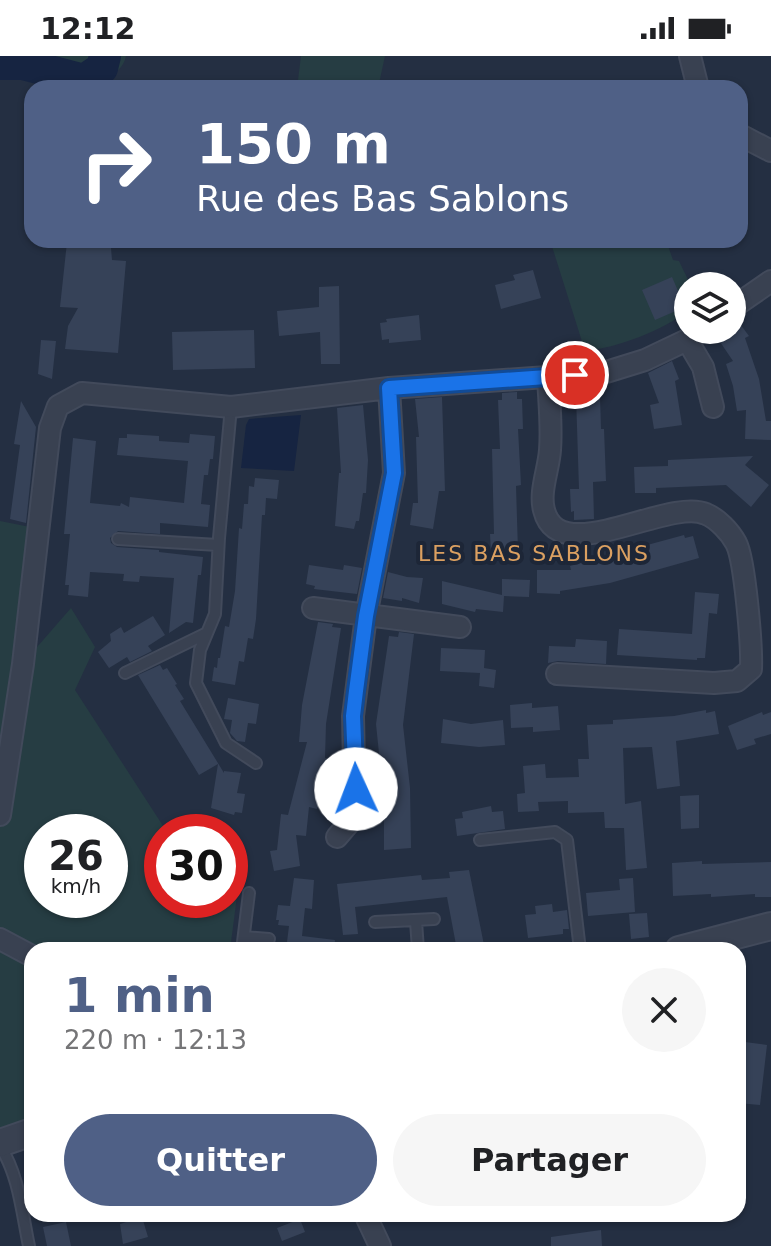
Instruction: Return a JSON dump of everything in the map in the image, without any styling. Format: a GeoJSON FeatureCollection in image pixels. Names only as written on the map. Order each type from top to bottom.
{"type":"FeatureCollection","features":[{"type":"Feature","properties":{"kind":"street"},"geometry":{"type":"LineString","coordinates":[[690,56],[696,80]]}},
{"type":"Feature","properties":{"kind":"street"},"geometry":{"type":"LineString","coordinates":[[748,139],[771,151]]}},
{"type":"Feature","properties":{"kind":"street"},"geometry":{"type":"LineString","coordinates":[[746,298],[771,281]]}},
{"type":"Feature","properties":{"kind":"street"},"geometry":{"type":"LineString","coordinates":[[0,815],[25,649],[50,428],[58,406],[82,393],[231,407],[389,388],[603,373],[645,360],[677,344]]}},
{"type":"Feature","properties":{"kind":"street"},"geometry":{"type":"LineString","coordinates":[[697,344],[713,407]]}},
{"type":"Feature","properties":{"kind":"street"},"geometry":{"type":"LineString","coordinates":[[548,376],[550,448],[544,510],[550,521],[560,531],[578,537],[684,511],[705,513],[724,527],[738,546],[752,644],[751,669],[737,681],[714,683],[557,674]]}},
{"type":"Feature","properties":{"kind":"street"},"geometry":{"type":"LineString","coordinates":[[337,837],[355,816],[353,716],[366,616],[394,473],[389,388]]}},
{"type":"Feature","properties":{"kind":"street"},"geometry":{"type":"LineString","coordinates":[[313,608],[460,627]]}},
{"type":"Feature","properties":{"kind":"street"},"geometry":{"type":"LineString","coordinates":[[710,942],[771,926]]}},
{"type":"Feature","properties":{"kind":"street"},"geometry":{"type":"LineString","coordinates":[[0,939],[24,952]]}},
{"type":"Feature","properties":{"kind":"street"},"geometry":{"type":"LineString","coordinates":[[0,1144],[24,1135]]}},
{"type":"Feature","properties":{"kind":"street"},"geometry":{"type":"LineString","coordinates":[[369,1222],[380,1246]]}},
{"type":"Feature","properties":{"kind":"lane"},"geometry":{"type":"LineString","coordinates":[[231,407],[215,614],[200,650],[196,683],[226,743],[256,763]]}},
{"type":"Feature","properties":{"kind":"lane"},"geometry":{"type":"LineString","coordinates":[[118,539],[218,545]]}},
{"type":"Feature","properties":{"kind":"lane"},"geometry":{"type":"LineString","coordinates":[[125,673],[207,633]]}},
{"type":"Feature","properties":{"kind":"lane"},"geometry":{"type":"LineString","coordinates":[[480,840],[555,832],[567,840],[579,942]]}},
{"type":"Feature","properties":{"kind":"lane"},"geometry":{"type":"LineString","coordinates":[[243,942],[249,893]]}},
{"type":"Feature","properties":{"kind":"lane"},"geometry":{"type":"LineString","coordinates":[[375,922],[434,919]]}},
{"type":"Feature","properties":{"kind":"lane"},"geometry":{"type":"LineString","coordinates":[[416,921],[417,942]]}},
{"type":"Feature","properties":{"kind":"lane"},"geometry":{"type":"LineString","coordinates":[[244,937],[269,939]]}},
{"type":"Feature","properties":{"kind":"lane"},"geometry":{"type":"LineString","coordinates":[[0,1144],[16,1183],[24,1222]]}},
{"type":"Feature","properties":{"kind":"lane"},"geometry":{"type":"LineString","coordinates":[[24,1222],[29,1246]]}},
{"type":"Feature","properties":{"kind":"green space"},"geometry":{"type":"Polygon","coordinates":[[[34,56],[126,56],[122,65],[107,80],[63,80],[34,56]]]}},
{"type":"Feature","properties":{"kind":"green space"},"geometry":{"type":"Polygon","coordinates":[[[301,56],[385,56],[380,80],[298,80],[301,56]]]}},
{"type":"Feature","properties":{"kind":"green space"},"geometry":{"type":"Polygon","coordinates":[[[553,248],[669,248],[673,260],[679,261],[684,272],[674,272],[674,320],[640,337],[585,351],[553,248]]]}},
{"type":"Feature","properties":{"kind":"green space"},"geometry":{"type":"Polygon","coordinates":[[[0,521],[40,529],[24,662],[71,608],[95,647],[75,690],[155,814],[144,814],[144,918],[234,918],[231,942],[24,942],[24,1122],[0,1130],[0,521]]]}},
{"type":"Feature","properties":{"kind":"water"},"geometry":{"type":"Polygon","coordinates":[[[301,415],[294,471],[241,468],[249,419],[301,415]]]}},
{"type":"Feature","properties":{"kind":"building"},"geometry":{"type":"Polygon","coordinates":[[[66,248],[111,248],[112,260],[126,261],[118,353],[65,349],[68,326],[78,308],[60,307],[66,248]]]}},
{"type":"Feature","properties":{"kind":"building"},"geometry":{"type":"Polygon","coordinates":[[[533,270],[541,298],[501,309],[495,285],[515,280],[513,275],[533,270]]]}},
{"type":"Feature","properties":{"kind":"building"},"geometry":{"type":"Polygon","coordinates":[[[672,277],[674,312],[655,320],[642,290],[672,277]]]}},
{"type":"Feature","properties":{"kind":"building"},"geometry":{"type":"Polygon","coordinates":[[[339,286],[340,364],[321,364],[320,332],[279,336],[277,311],[319,307],[319,287],[339,286]]]}},
{"type":"Feature","properties":{"kind":"building"},"geometry":{"type":"Polygon","coordinates":[[[419,315],[421,340],[389,343],[389,339],[382,340],[380,323],[387,322],[386,319],[419,315]]]}},
{"type":"Feature","properties":{"kind":"building"},"geometry":{"type":"Polygon","coordinates":[[[254,330],[255,368],[173,370],[172,332],[254,330]]]}},
{"type":"Feature","properties":{"kind":"building"},"geometry":{"type":"Polygon","coordinates":[[[41,340],[56,341],[52,379],[38,374],[41,340]]]}},
{"type":"Feature","properties":{"kind":"building"},"geometry":{"type":"Polygon","coordinates":[[[746,341],[759,379],[766,421],[771,421],[771,440],[745,439],[746,410],[737,411],[726,364],[733,361],[721,344],[746,344],[746,341]]]}},
{"type":"Feature","properties":{"kind":"building"},"geometry":{"type":"Polygon","coordinates":[[[672,361],[679,379],[675,381],[682,425],[654,429],[650,405],[659,403],[648,373],[672,361]]]}},
{"type":"Feature","properties":{"kind":"building"},"geometry":{"type":"Polygon","coordinates":[[[595,387],[595,395],[600,395],[601,429],[604,429],[606,481],[593,482],[594,519],[574,520],[570,489],[579,489],[576,396],[580,396],[580,388],[595,387]]]}},
{"type":"Feature","properties":{"kind":"building"},"geometry":{"type":"Polygon","coordinates":[[[517,392],[517,399],[522,399],[523,429],[518,429],[521,485],[516,486],[518,551],[491,553],[490,534],[494,534],[492,449],[500,449],[498,400],[502,400],[502,393],[517,392]]]}},
{"type":"Feature","properties":{"kind":"building"},"geometry":{"type":"Polygon","coordinates":[[[442,397],[445,491],[439,491],[433,529],[410,525],[413,503],[418,503],[416,437],[419,437],[415,399],[442,397]]]}},
{"type":"Feature","properties":{"kind":"building"},"geometry":{"type":"Polygon","coordinates":[[[21,401],[36,427],[26,523],[10,519],[20,445],[14,444],[21,401]]]}},
{"type":"Feature","properties":{"kind":"building"},"geometry":{"type":"Polygon","coordinates":[[[363,405],[368,460],[366,493],[363,493],[359,521],[356,521],[354,529],[335,526],[341,473],[337,408],[363,405]]]}},
{"type":"Feature","properties":{"kind":"building"},"geometry":{"type":"Polygon","coordinates":[[[127,434],[159,436],[159,441],[189,443],[190,434],[215,436],[213,459],[210,459],[208,475],[204,475],[201,504],[210,505],[208,527],[160,523],[160,534],[118,531],[110,538],[117,547],[203,557],[193,623],[186,622],[169,633],[174,578],[140,576],[139,582],[123,581],[124,574],[90,572],[88,597],[68,595],[69,585],[65,585],[70,534],[64,534],[73,438],[96,441],[90,503],[120,506],[121,503],[129,507],[130,497],[184,503],[188,461],[117,455],[119,438],[127,438],[127,434]]]}},
{"type":"Feature","properties":{"kind":"building"},"geometry":{"type":"Polygon","coordinates":[[[753,456],[745,465],[769,485],[751,507],[726,485],[656,488],[656,493],[635,493],[634,467],[668,466],[668,460],[753,456]]]}},
{"type":"Feature","properties":{"kind":"building"},"geometry":{"type":"Polygon","coordinates":[[[255,478],[279,480],[277,499],[266,498],[265,515],[262,515],[253,639],[248,638],[244,662],[239,661],[235,685],[212,681],[214,667],[217,668],[220,658],[225,626],[229,627],[239,528],[242,529],[244,504],[248,504],[249,486],[254,487],[255,478]]]}},
{"type":"Feature","properties":{"kind":"building"},"geometry":{"type":"Polygon","coordinates":[[[684,535],[685,538],[693,536],[699,558],[610,583],[560,591],[560,594],[537,593],[537,570],[571,570],[570,566],[684,535]]]}},
{"type":"Feature","properties":{"kind":"building"},"geometry":{"type":"Polygon","coordinates":[[[309,565],[343,570],[344,565],[362,568],[357,594],[314,589],[315,586],[306,584],[309,565]]]}},
{"type":"Feature","properties":{"kind":"building"},"geometry":{"type":"Polygon","coordinates":[[[388,572],[423,578],[419,603],[402,598],[402,601],[383,598],[388,572]]]}},
{"type":"Feature","properties":{"kind":"building"},"geometry":{"type":"Polygon","coordinates":[[[502,579],[530,580],[529,597],[504,596],[503,612],[476,609],[475,612],[442,604],[442,581],[502,595],[502,579]]]}},
{"type":"Feature","properties":{"kind":"building"},"geometry":{"type":"Polygon","coordinates":[[[695,592],[719,594],[717,614],[709,613],[705,658],[617,655],[619,629],[692,634],[695,592]]]}},
{"type":"Feature","properties":{"kind":"building"},"geometry":{"type":"Polygon","coordinates":[[[153,616],[165,635],[148,646],[152,651],[130,662],[127,657],[109,668],[98,652],[111,641],[110,634],[121,627],[124,633],[153,616]]]}},
{"type":"Feature","properties":{"kind":"building"},"geometry":{"type":"Polygon","coordinates":[[[318,622],[341,628],[326,724],[325,758],[330,759],[328,771],[317,809],[309,807],[306,836],[296,835],[300,866],[274,871],[270,851],[277,850],[281,814],[288,815],[307,742],[299,742],[302,705],[318,622]]]}},
{"type":"Feature","properties":{"kind":"building"},"geometry":{"type":"Polygon","coordinates":[[[399,632],[414,634],[403,725],[410,788],[411,848],[384,850],[384,802],[376,724],[389,636],[398,637],[399,632]]]}},
{"type":"Feature","properties":{"kind":"building"},"geometry":{"type":"Polygon","coordinates":[[[576,639],[607,641],[606,664],[548,663],[549,646],[575,647],[576,639]]]}},
{"type":"Feature","properties":{"kind":"building"},"geometry":{"type":"Polygon","coordinates":[[[441,648],[485,650],[484,668],[496,670],[494,688],[479,686],[480,673],[440,671],[441,648]]]}},
{"type":"Feature","properties":{"kind":"building"},"geometry":{"type":"Polygon","coordinates":[[[160,665],[163,670],[167,668],[184,699],[180,701],[224,773],[241,773],[237,793],[245,794],[242,813],[231,814],[211,808],[218,764],[199,775],[138,675],[160,665]]]}},
{"type":"Feature","properties":{"kind":"building"},"geometry":{"type":"Polygon","coordinates":[[[228,698],[259,704],[256,724],[248,723],[245,742],[237,741],[230,733],[232,720],[224,719],[228,698]]]}},
{"type":"Feature","properties":{"kind":"building"},"geometry":{"type":"Polygon","coordinates":[[[532,703],[532,708],[558,706],[560,730],[533,732],[533,727],[511,728],[510,705],[532,703]]]}},
{"type":"Feature","properties":{"kind":"building"},"geometry":{"type":"Polygon","coordinates":[[[706,710],[706,713],[715,711],[719,734],[676,741],[680,786],[657,789],[652,747],[623,748],[625,804],[641,801],[647,868],[626,870],[624,828],[605,828],[604,812],[568,813],[568,801],[538,802],[539,811],[518,812],[517,794],[525,793],[523,766],[545,764],[546,778],[579,777],[578,759],[589,759],[587,725],[706,710]]]}},
{"type":"Feature","properties":{"kind":"building"},"geometry":{"type":"Polygon","coordinates":[[[762,712],[763,715],[771,712],[771,734],[754,739],[756,744],[737,750],[728,726],[762,712]]]}},
{"type":"Feature","properties":{"kind":"building"},"geometry":{"type":"Polygon","coordinates":[[[443,719],[471,724],[503,720],[505,745],[479,747],[441,743],[443,719]]]}},
{"type":"Feature","properties":{"kind":"building"},"geometry":{"type":"Polygon","coordinates":[[[699,795],[699,828],[681,829],[680,796],[699,795]]]}},
{"type":"Feature","properties":{"kind":"building"},"geometry":{"type":"Polygon","coordinates":[[[491,806],[492,812],[503,811],[505,829],[457,836],[455,819],[463,818],[462,812],[491,806]]]}},
{"type":"Feature","properties":{"kind":"building"},"geometry":{"type":"Polygon","coordinates":[[[702,861],[702,864],[771,862],[771,897],[755,897],[755,894],[673,896],[672,863],[702,861]]]}},
{"type":"Feature","properties":{"kind":"building"},"geometry":{"type":"Polygon","coordinates":[[[469,870],[483,942],[455,942],[447,897],[355,907],[358,934],[343,935],[337,884],[421,875],[422,880],[450,878],[449,872],[469,870]]]}},
{"type":"Feature","properties":{"kind":"building"},"geometry":{"type":"Polygon","coordinates":[[[294,878],[314,880],[312,909],[305,908],[302,936],[335,942],[287,942],[289,926],[278,925],[279,920],[276,920],[278,905],[290,906],[294,878]]]}},
{"type":"Feature","properties":{"kind":"building"},"geometry":{"type":"Polygon","coordinates":[[[633,878],[635,912],[588,916],[586,893],[620,890],[619,879],[633,878]]]}},
{"type":"Feature","properties":{"kind":"building"},"geometry":{"type":"Polygon","coordinates":[[[552,904],[553,912],[567,910],[569,929],[563,929],[563,934],[528,938],[525,915],[536,914],[535,906],[552,904]]]}},
{"type":"Feature","properties":{"kind":"building"},"geometry":{"type":"Polygon","coordinates":[[[647,913],[649,937],[631,939],[629,914],[647,913]]]}},
{"type":"Feature","properties":{"kind":"building"},"geometry":{"type":"Polygon","coordinates":[[[746,1042],[767,1045],[760,1105],[746,1104],[746,1042]]]}},
{"type":"Feature","properties":{"kind":"building"},"geometry":{"type":"Polygon","coordinates":[[[66,1222],[71,1246],[47,1246],[43,1227],[66,1222]]]}},
{"type":"Feature","properties":{"kind":"building"},"geometry":{"type":"Polygon","coordinates":[[[144,1222],[148,1237],[123,1244],[120,1224],[144,1222]]]}},
{"type":"Feature","properties":{"kind":"building"},"geometry":{"type":"Polygon","coordinates":[[[301,1222],[305,1232],[282,1241],[277,1228],[301,1222]]]}},
{"type":"Feature","properties":{"kind":"building"},"geometry":{"type":"Polygon","coordinates":[[[601,1230],[602,1246],[551,1246],[551,1237],[601,1230]]]}},
{"type":"Feature","properties":{"kind":"waterway"},"geometry":{"type":"LineString","coordinates":[[0,64],[23,64],[84,80],[102,68],[105,56]]}},
{"type":"Feature","properties":{"kind":"district","name":"LES BAS SABLONS"},"geometry":{"type":"Point","coordinates":[534,553]}},
{"type":"Feature","properties":{"kind":"route"},"geometry":{"type":"LineString","coordinates":[[356,789],[353,716],[356,691],[366,616],[394,473],[389,388],[575,375]]}}]}
